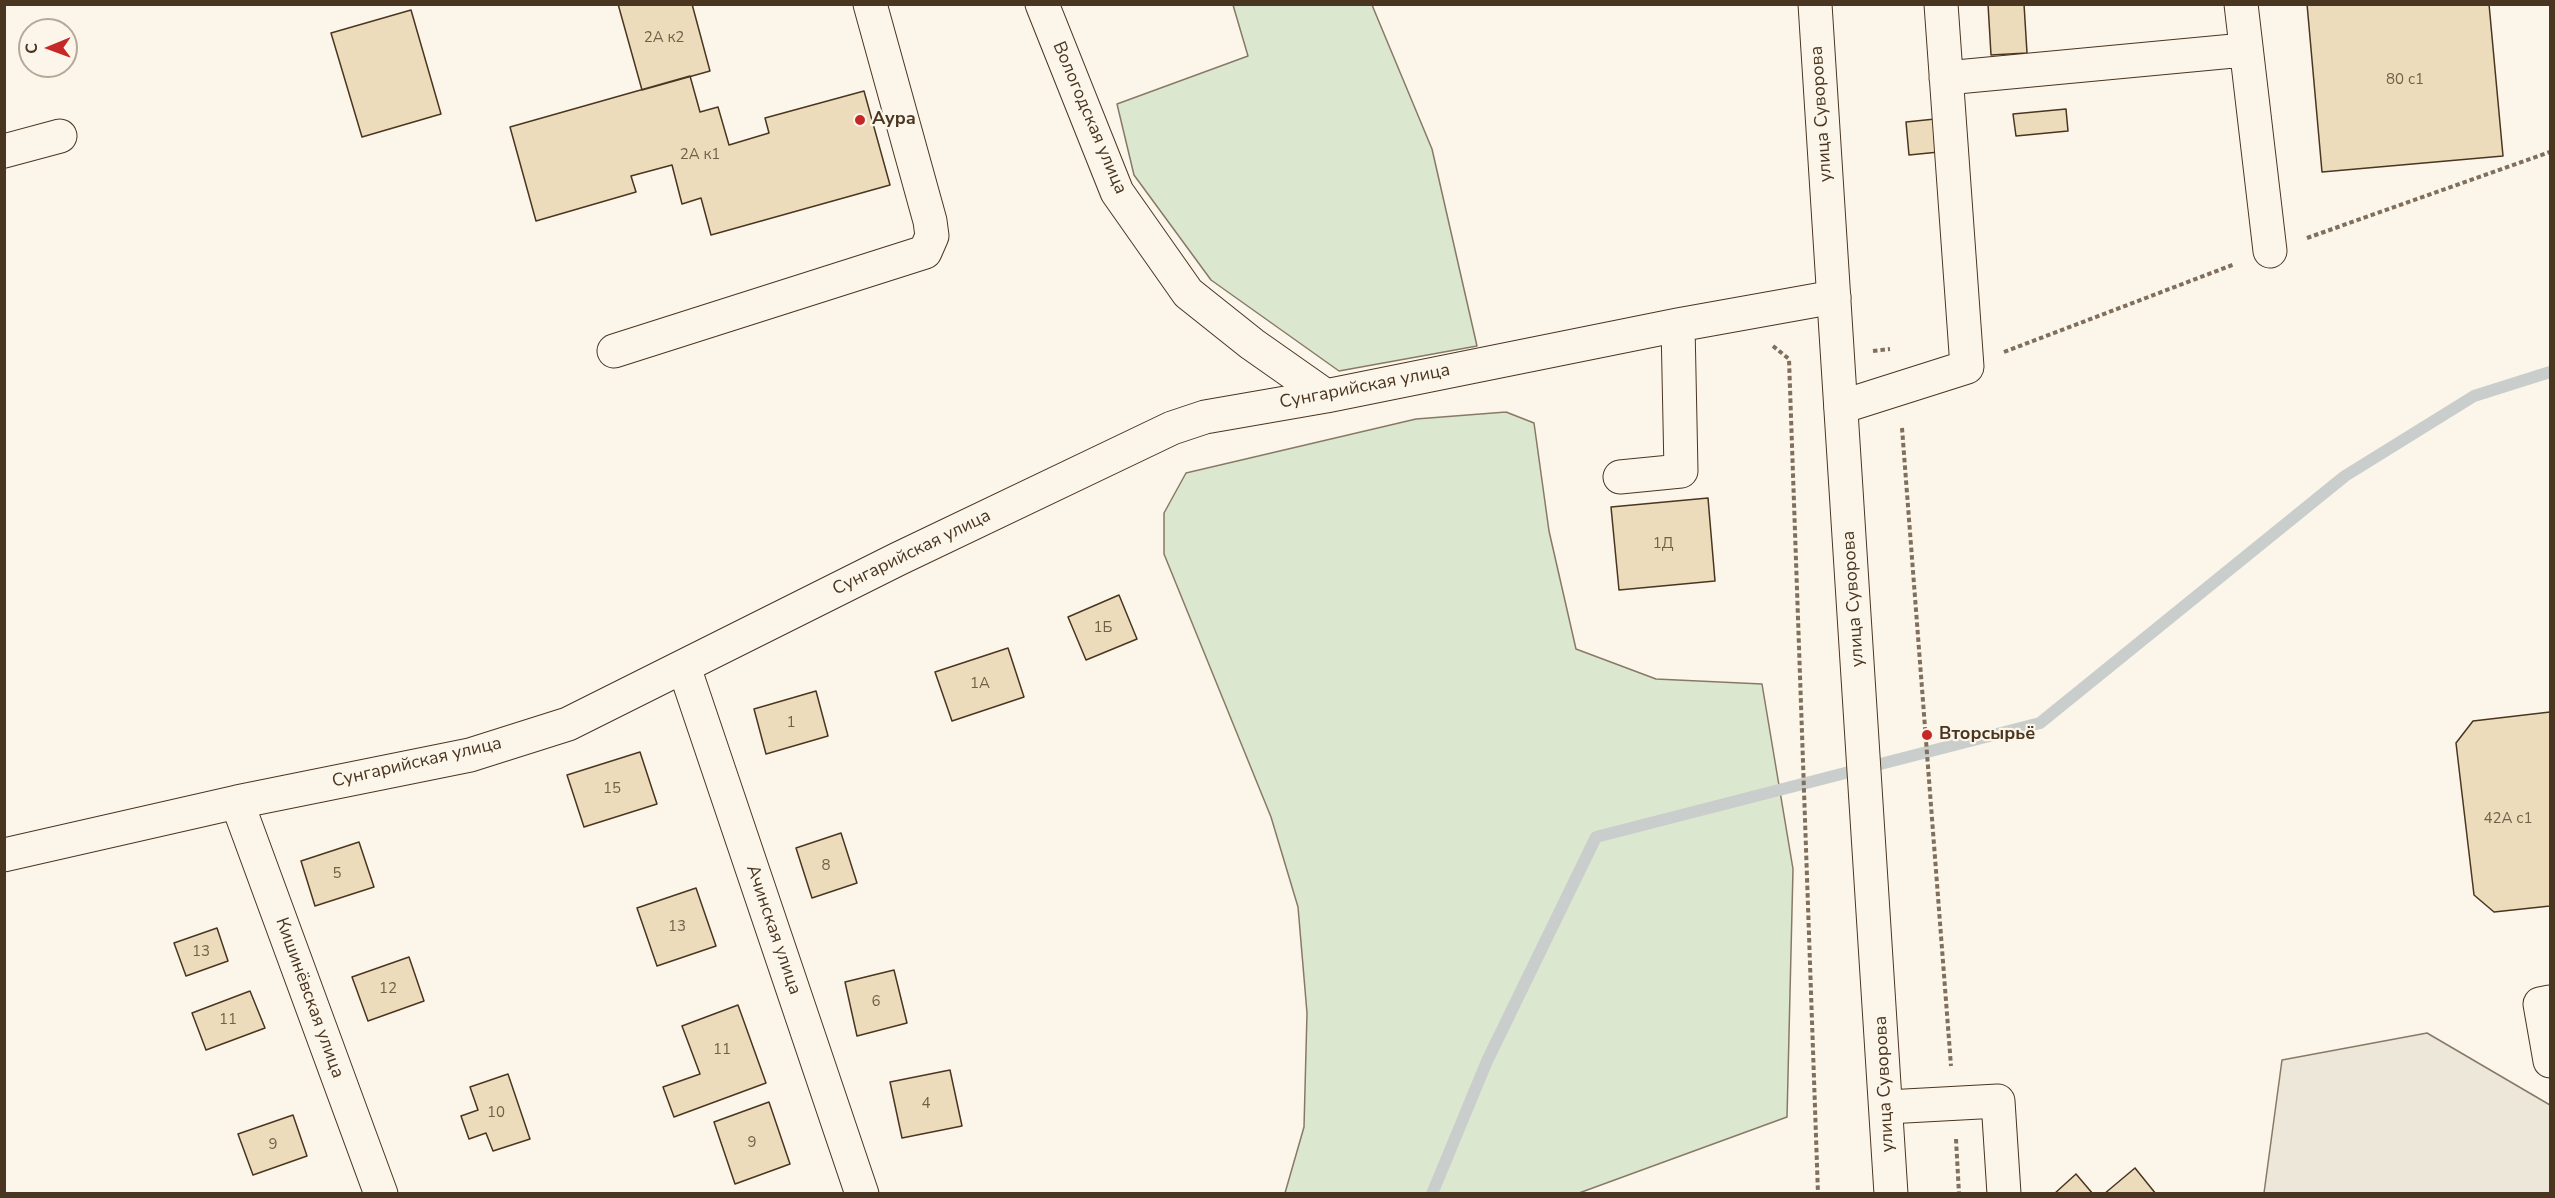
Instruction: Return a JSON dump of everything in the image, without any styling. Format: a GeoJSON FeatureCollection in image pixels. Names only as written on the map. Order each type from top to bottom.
{"type":"FeatureCollection","features":[{"type":"Feature","properties":{"kind":"street"},"geometry":{"type":"LineString","coordinates":[[615,351],[925,252],[932,236],[930,221],[870,4]]}},
{"type":"Feature","properties":{"kind":"street","name":"Вологодская улица"},"geometry":{"type":"LineString","coordinates":[[1042,4],[1117,192],[1188,293],[1252,344],[1326,396]]}},
{"type":"Feature","properties":{"kind":"street","name":"улица Суворова"},"geometry":{"type":"LineString","coordinates":[[1815,4],[1891,1194]]}},
{"type":"Feature","properties":{"kind":"street"},"geometry":{"type":"LineString","coordinates":[[1841,407],[1967,367],[1941,4]]}},
{"type":"Feature","properties":{"kind":"street"},"geometry":{"type":"LineString","coordinates":[[2241,4],[2244,50],[2270,251]]}},
{"type":"Feature","properties":{"kind":"street"},"geometry":{"type":"LineString","coordinates":[[1946,78],[2244,50]]}},
{"type":"Feature","properties":{"kind":"street"},"geometry":{"type":"LineString","coordinates":[[4,151],[60,136]]}},
{"type":"Feature","properties":{"kind":"street","name":"Сунгарийская улица"},"geometry":{"type":"LineString","coordinates":[[4,855],[237,802],[470,755],[568,724],[898,559],[1172,428],[1205,417],[1326,396],[1678,325],[1834,297]]}},
{"type":"Feature","properties":{"kind":"street"},"geometry":{"type":"LineString","coordinates":[[1620,477],[1681,471],[1678,325]]}},
{"type":"Feature","properties":{"kind":"street","name":"Ачинская улица"},"geometry":{"type":"LineString","coordinates":[[684,667],[862,1194]]}},
{"type":"Feature","properties":{"kind":"street","name":"Кишинёвская улица"},"geometry":{"type":"LineString","coordinates":[[237,802],[381,1194]]}},
{"type":"Feature","properties":{"kind":"street"},"geometry":{"type":"LineString","coordinates":[[2550,1002],[2540,1004],[2550,1061]]}},
{"type":"Feature","properties":{"kind":"street"},"geometry":{"type":"LineString","coordinates":[[1887,1107],[1998,1101],[2004,1194]]}},
{"type":"Feature","properties":{"kind":"path"},"geometry":{"type":"LineString","coordinates":[[1771,344],[1789,359],[1818,1194]]}},
{"type":"Feature","properties":{"kind":"path"},"geometry":{"type":"LineString","coordinates":[[1899,389],[1934,822],[1959,1194]]}},
{"type":"Feature","properties":{"kind":"green space"},"geometry":{"type":"Polygon","coordinates":[[[1233,5],[1372,5],[1432,149],[1477,346],[1339,371],[1211,280],[1134,175],[1117,104],[1248,56],[1233,5]]]}},
{"type":"Feature","properties":{"kind":"green space"},"geometry":{"type":"Polygon","coordinates":[[[1506,412],[1534,423],[1549,531],[1576,649],[1656,679],[1762,684],[1793,869],[1787,1117],[1579,1193],[1285,1193],[1304,1127],[1307,1013],[1298,907],[1271,817],[1164,554],[1164,513],[1186,473],[1416,419],[1506,412]]]}},
{"type":"Feature","properties":{"kind":"shaded area"},"geometry":{"type":"Polygon","coordinates":[[[2427,1033],[2550,1105],[2550,1193],[2264,1193],[2282,1060],[2427,1033]]]}},
{"type":"Feature","properties":{"kind":"building"},"geometry":{"type":"Polygon","coordinates":[[[618,4],[692,4],[710,71],[642,90],[618,4]]]}},
{"type":"Feature","properties":{"kind":"building"},"geometry":{"type":"Polygon","coordinates":[[[1988,4],[2024,4],[2027,53],[1991,55],[1988,4]]]}},
{"type":"Feature","properties":{"kind":"building"},"geometry":{"type":"Polygon","coordinates":[[[2307,4],[2489,4],[2503,156],[2322,172],[2307,4]]]}},
{"type":"Feature","properties":{"kind":"building"},"geometry":{"type":"Polygon","coordinates":[[[411,10],[441,114],[362,137],[331,33],[411,10]]]}},
{"type":"Feature","properties":{"kind":"building"},"geometry":{"type":"Polygon","coordinates":[[[690,76],[700,112],[718,107],[729,145],[769,133],[765,118],[864,91],[890,185],[711,235],[701,198],[682,204],[672,165],[631,176],[636,192],[536,221],[510,127],[690,76]]]}},
{"type":"Feature","properties":{"kind":"building"},"geometry":{"type":"Polygon","coordinates":[[[2066,109],[2068,131],[2016,136],[2013,114],[2066,109]]]}},
{"type":"Feature","properties":{"kind":"building"},"geometry":{"type":"Polygon","coordinates":[[[1935,119],[1939,152],[1909,155],[1906,122],[1935,119]]]}},
{"type":"Feature","properties":{"kind":"building"},"geometry":{"type":"Polygon","coordinates":[[[1708,498],[1715,581],[1619,590],[1611,507],[1708,498]]]}},
{"type":"Feature","properties":{"kind":"building"},"geometry":{"type":"Polygon","coordinates":[[[1119,595],[1137,639],[1086,660],[1068,617],[1119,595]]]}},
{"type":"Feature","properties":{"kind":"building"},"geometry":{"type":"Polygon","coordinates":[[[1008,648],[1024,697],[952,721],[935,672],[1008,648]]]}},
{"type":"Feature","properties":{"kind":"building"},"geometry":{"type":"Polygon","coordinates":[[[816,691],[828,736],[766,754],[754,709],[816,691]]]}},
{"type":"Feature","properties":{"kind":"building"},"geometry":{"type":"Polygon","coordinates":[[[2550,712],[2550,906],[2494,912],[2474,895],[2456,743],[2473,721],[2550,712]]]}},
{"type":"Feature","properties":{"kind":"building"},"geometry":{"type":"Polygon","coordinates":[[[640,752],[657,804],[584,827],[567,775],[640,752]]]}},
{"type":"Feature","properties":{"kind":"building"},"geometry":{"type":"Polygon","coordinates":[[[841,833],[857,883],[812,898],[796,848],[841,833]]]}},
{"type":"Feature","properties":{"kind":"building"},"geometry":{"type":"Polygon","coordinates":[[[359,842],[374,887],[315,906],[301,861],[359,842]]]}},
{"type":"Feature","properties":{"kind":"building"},"geometry":{"type":"Polygon","coordinates":[[[696,888],[716,946],[657,966],[637,908],[696,888]]]}},
{"type":"Feature","properties":{"kind":"building"},"geometry":{"type":"Polygon","coordinates":[[[217,928],[228,961],[186,976],[174,943],[217,928]]]}},
{"type":"Feature","properties":{"kind":"building"},"geometry":{"type":"Polygon","coordinates":[[[409,957],[424,1001],[368,1021],[352,977],[409,957]]]}},
{"type":"Feature","properties":{"kind":"building"},"geometry":{"type":"Polygon","coordinates":[[[894,970],[907,1023],[857,1036],[845,982],[894,970]]]}},
{"type":"Feature","properties":{"kind":"building"},"geometry":{"type":"Polygon","coordinates":[[[250,991],[265,1028],[206,1050],[192,1013],[250,991]]]}},
{"type":"Feature","properties":{"kind":"building"},"geometry":{"type":"Polygon","coordinates":[[[738,1005],[766,1083],[674,1117],[663,1087],[700,1074],[682,1026],[738,1005]]]}},
{"type":"Feature","properties":{"kind":"building"},"geometry":{"type":"Polygon","coordinates":[[[950,1070],[962,1126],[902,1138],[890,1082],[950,1070]]]}},
{"type":"Feature","properties":{"kind":"building"},"geometry":{"type":"Polygon","coordinates":[[[508,1074],[530,1139],[493,1151],[486,1133],[469,1139],[461,1116],[478,1110],[470,1087],[508,1074]]]}},
{"type":"Feature","properties":{"kind":"building"},"geometry":{"type":"Polygon","coordinates":[[[769,1102],[790,1164],[735,1184],[714,1122],[769,1102]]]}},
{"type":"Feature","properties":{"kind":"building"},"geometry":{"type":"Polygon","coordinates":[[[293,1115],[307,1156],[253,1175],[238,1134],[293,1115]]]}},
{"type":"Feature","properties":{"kind":"building"},"geometry":{"type":"Polygon","coordinates":[[[2135,1168],[2156,1194],[2104,1194],[2135,1168]]]}},
{"type":"Feature","properties":{"kind":"building"},"geometry":{"type":"Polygon","coordinates":[[[2076,1174],[2093,1194],[2054,1194],[2076,1174]]]}},
{"type":"Feature","properties":{"kind":"waterway"},"geometry":{"type":"LineString","coordinates":[[1432,1194],[1487,1061],[1596,837],[2040,723],[2345,476],[2474,396],[2550,372]]}},
{"type":"Feature","properties":{"kind":"place","name":"Аура"},"geometry":{"type":"Point","coordinates":[860,120]}},
{"type":"Feature","properties":{"kind":"place","name":"Вторсырьё"},"geometry":{"type":"Point","coordinates":[1927,735]}}]}
